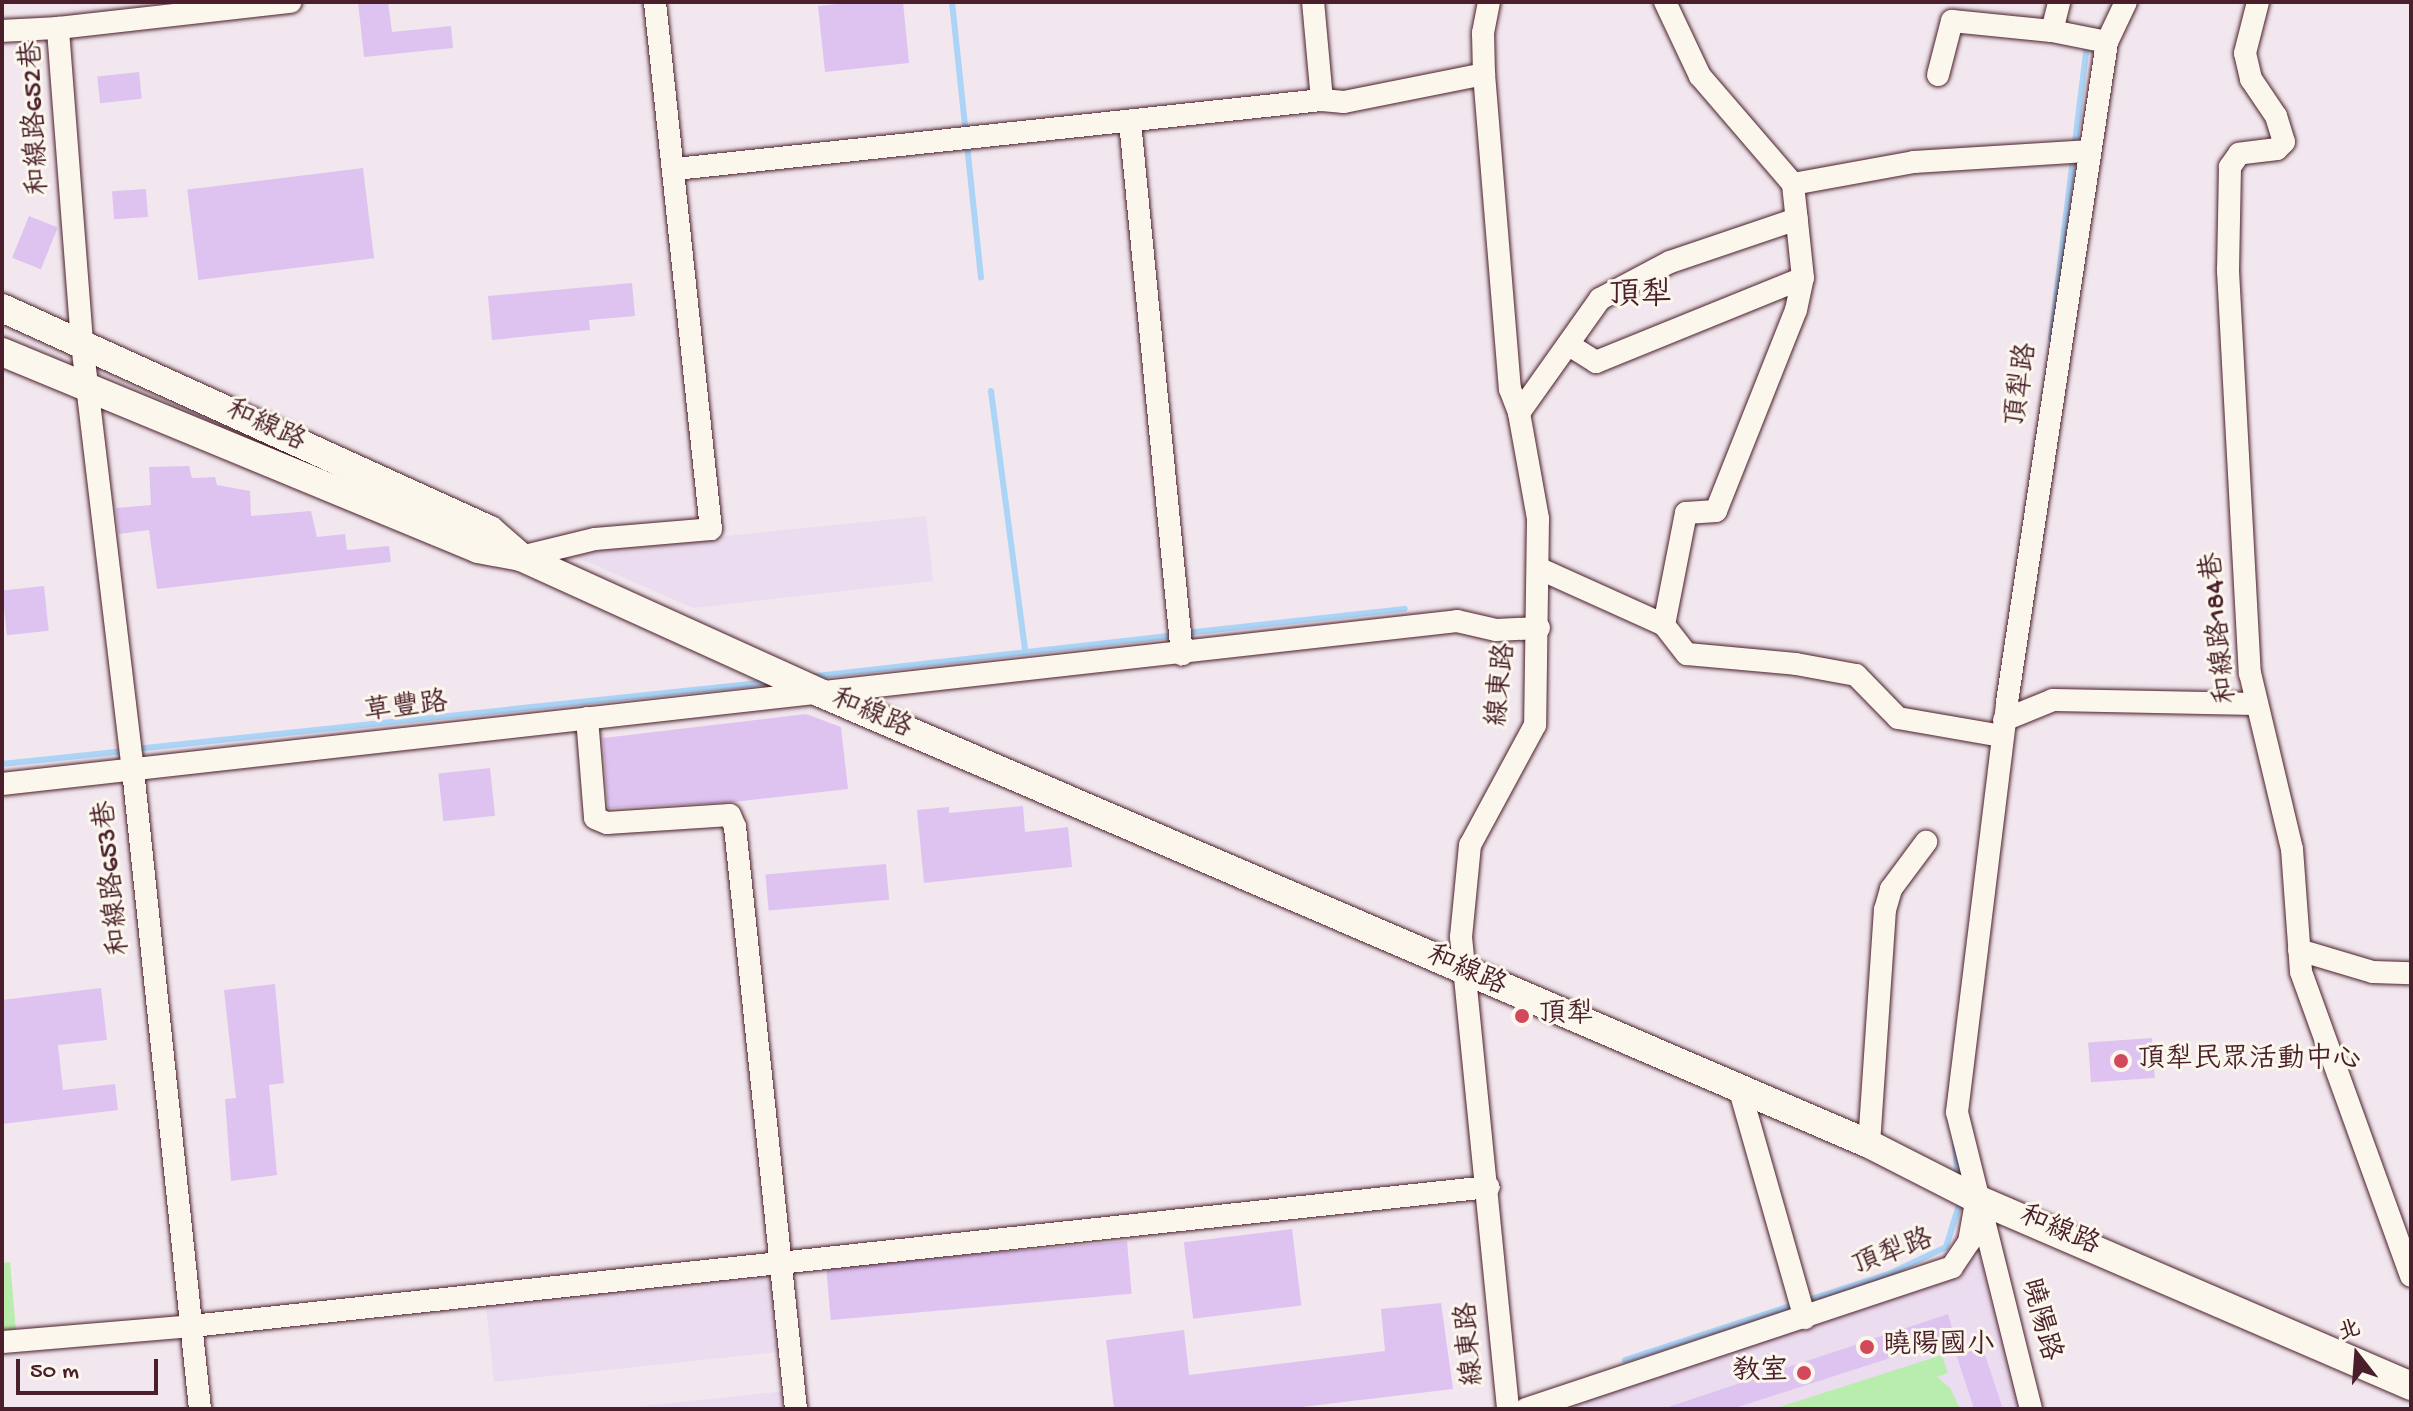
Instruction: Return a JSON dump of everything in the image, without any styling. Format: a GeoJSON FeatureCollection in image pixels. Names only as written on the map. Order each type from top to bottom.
{"type":"FeatureCollection","features":[{"type":"Feature","properties":{"kind":"main road","name":"和線路"},"geometry":{"type":"LineString","coordinates":[[2,308],[490,530],[521,557]]}},
{"type":"Feature","properties":{"kind":"main road","name":"和線路"},"geometry":{"type":"LineString","coordinates":[[2,352],[88,392],[478,549],[521,557],[818,692],[1741,1094],[1869,1144],[1977,1199],[2411,1386]]}},
{"type":"Feature","properties":{"kind":"street","name":"和線路652巷"},"geometry":{"type":"LineString","coordinates":[[82,342],[58,28],[291,2]]}},
{"type":"Feature","properties":{"kind":"street"},"geometry":{"type":"LineString","coordinates":[[521,557],[595,539],[711,529],[676,169],[655,2]]}},
{"type":"Feature","properties":{"kind":"street"},"geometry":{"type":"LineString","coordinates":[[1313,2],[1322,100]]}},
{"type":"Feature","properties":{"kind":"street","name":"線東路"},"geometry":{"type":"LineString","coordinates":[[1489,2],[1483,33],[1484,74],[1510,389],[1519,413],[1538,519],[1539,628],[1535,725],[1470,845],[1461,937],[1489,1187],[1508,1409]]}},
{"type":"Feature","properties":{"kind":"street"},"geometry":{"type":"LineString","coordinates":[[2052,31],[2059,2]]}},
{"type":"Feature","properties":{"kind":"street","name":"頂犁路"},"geometry":{"type":"LineString","coordinates":[[1526,1409],[1952,1267],[1969,1242],[1977,1199],[1957,1112],[2003,728],[2087,151],[2107,42],[2126,2]]}},
{"type":"Feature","properties":{"kind":"street","name":"和線路184巷"},"geometry":{"type":"LineString","coordinates":[[2258,2],[2248,26],[2245,53],[2251,79],[2276,116],[2284,142],[2277,149],[2239,154],[2232,161],[2228,271],[2250,673],[2292,849],[2299,950],[2309,1000],[2411,1276]]}},
{"type":"Feature","properties":{"kind":"street"},"geometry":{"type":"LineString","coordinates":[[1664,625],[1686,513],[1716,511],[1796,310],[1803,278],[1793,184],[1700,76],[1673,6]]}},
{"type":"Feature","properties":{"kind":"street"},"geometry":{"type":"LineString","coordinates":[[1938,75],[1952,21],[2052,31],[2107,42]]}},
{"type":"Feature","properties":{"kind":"street"},"geometry":{"type":"LineString","coordinates":[[2,31],[58,28]]}},
{"type":"Feature","properties":{"kind":"street"},"geometry":{"type":"LineString","coordinates":[[676,169],[1322,100],[1344,102],[1484,74]]}},
{"type":"Feature","properties":{"kind":"street"},"geometry":{"type":"LineString","coordinates":[[1130,122],[1182,654]]}},
{"type":"Feature","properties":{"kind":"street"},"geometry":{"type":"LineString","coordinates":[[1793,184],[1914,162],[2087,151]]}},
{"type":"Feature","properties":{"kind":"street"},"geometry":{"type":"LineString","coordinates":[[1519,413],[1600,299],[1670,262],[1797,219]]}},
{"type":"Feature","properties":{"kind":"street"},"geometry":{"type":"LineString","coordinates":[[1569,345],[1596,362],[1803,278]]}},
{"type":"Feature","properties":{"kind":"street","name":"和線路653巷"},"geometry":{"type":"LineString","coordinates":[[82,342],[133,771],[200,1409]]}},
{"type":"Feature","properties":{"kind":"street"},"geometry":{"type":"LineString","coordinates":[[1538,568],[1664,625],[1687,654],[1796,664],[1856,675],[1898,718],[2003,728],[2053,700],[2257,704]]}},
{"type":"Feature","properties":{"kind":"street","name":"草豐路"},"geometry":{"type":"LineString","coordinates":[[2,784],[1457,621],[1496,630],[1539,628]]}},
{"type":"Feature","properties":{"kind":"street"},"geometry":{"type":"LineString","coordinates":[[587,718],[595,818],[607,823],[730,815],[735,827],[796,1409]]}},
{"type":"Feature","properties":{"kind":"street"},"geometry":{"type":"LineString","coordinates":[[1869,1144],[1885,910],[1891,889],[1926,842]]}},
{"type":"Feature","properties":{"kind":"street"},"geometry":{"type":"LineString","coordinates":[[2299,950],[2373,972],[2411,973]]}},
{"type":"Feature","properties":{"kind":"street"},"geometry":{"type":"LineString","coordinates":[[1741,1094],[1805,1318]]}},
{"type":"Feature","properties":{"kind":"street"},"geometry":{"type":"LineString","coordinates":[[2,1342],[192,1326],[780,1260],[1489,1187]]}},
{"type":"Feature","properties":{"kind":"street","name":"曉陽路"},"geometry":{"type":"LineString","coordinates":[[1977,1199],[2031,1409]]}},
{"type":"Feature","properties":{"kind":"shaded area"},"geometry":{"type":"Polygon","coordinates":[[[926,516],[933,581],[693,608],[565,552],[926,516]]]}},
{"type":"Feature","properties":{"kind":"shaded area","name":"曉陽國小"},"geometry":{"type":"Polygon","coordinates":[[[1980,1253],[2021,1409],[1587,1409],[1583,1396],[1960,1270],[1980,1253]]]}},
{"type":"Feature","properties":{"kind":"shaded area"},"geometry":{"type":"Polygon","coordinates":[[[774,1272],[782,1352],[494,1382],[486,1302],[774,1272]]]}},
{"type":"Feature","properties":{"kind":"shaded area"},"geometry":{"type":"Polygon","coordinates":[[[786,1391],[788,1409],[616,1409],[786,1391]]]}},
{"type":"Feature","properties":{"kind":"green space"},"geometry":{"type":"Polygon","coordinates":[[[10,1262],[16,1331],[2,1332],[2,1263],[10,1262]]]}},
{"type":"Feature","properties":{"kind":"green space"},"geometry":{"type":"Polygon","coordinates":[[[1942,1355],[1948,1373],[1937,1377],[1950,1388],[1960,1409],[1773,1409],[1942,1355]]]}},
{"type":"Feature","properties":{"kind":"building"},"geometry":{"type":"Polygon","coordinates":[[[358,2],[388,2],[392,32],[451,26],[453,48],[364,57],[358,2]]]}},
{"type":"Feature","properties":{"kind":"building"},"geometry":{"type":"Polygon","coordinates":[[[903,2],[909,63],[825,72],[818,6],[903,2]]]}},
{"type":"Feature","properties":{"kind":"building"},"geometry":{"type":"Polygon","coordinates":[[[139,72],[142,99],[100,103],[97,76],[139,72]]]}},
{"type":"Feature","properties":{"kind":"building"},"geometry":{"type":"Polygon","coordinates":[[[363,168],[374,258],[198,280],[187,190],[363,168]]]}},
{"type":"Feature","properties":{"kind":"building"},"geometry":{"type":"Polygon","coordinates":[[[146,189],[148,217],[114,219],[112,191],[146,189]]]}},
{"type":"Feature","properties":{"kind":"building"},"geometry":{"type":"Polygon","coordinates":[[[29,216],[58,228],[41,269],[12,258],[29,216]]]}},
{"type":"Feature","properties":{"kind":"building"},"geometry":{"type":"Polygon","coordinates":[[[632,283],[635,316],[589,320],[590,330],[492,340],[488,296],[632,283]]]}},
{"type":"Feature","properties":{"kind":"building"},"geometry":{"type":"Polygon","coordinates":[[[189,466],[192,478],[215,477],[217,485],[250,491],[251,516],[311,511],[317,537],[345,534],[347,550],[389,546],[391,562],[157,589],[149,530],[119,534],[116,508],[151,505],[149,467],[189,466]]]}},
{"type":"Feature","properties":{"kind":"building"},"geometry":{"type":"Polygon","coordinates":[[[44,586],[49,631],[7,635],[2,590],[44,586]]]}},
{"type":"Feature","properties":{"kind":"building"},"geometry":{"type":"Polygon","coordinates":[[[806,714],[841,727],[848,789],[734,802],[608,808],[603,738],[806,714]]]}},
{"type":"Feature","properties":{"kind":"building"},"geometry":{"type":"Polygon","coordinates":[[[490,768],[495,816],[443,821],[438,773],[490,768]]]}},
{"type":"Feature","properties":{"kind":"building"},"geometry":{"type":"Polygon","coordinates":[[[1023,806],[1025,832],[1068,827],[1072,867],[924,883],[917,810],[949,807],[949,813],[1023,806]]]}},
{"type":"Feature","properties":{"kind":"building"},"geometry":{"type":"Polygon","coordinates":[[[886,864],[889,900],[769,910],[765,875],[886,864]]]}},
{"type":"Feature","properties":{"kind":"building"},"geometry":{"type":"Polygon","coordinates":[[[275,984],[284,1083],[269,1085],[277,1175],[231,1181],[225,1099],[236,1098],[224,990],[275,984]]]}},
{"type":"Feature","properties":{"kind":"building"},"geometry":{"type":"Polygon","coordinates":[[[101,988],[107,1040],[58,1045],[63,1090],[115,1084],[118,1110],[2,1124],[2,1000],[101,988]]]}},
{"type":"Feature","properties":{"kind":"building","name":"頂犁民眾活動中心"},"geometry":{"type":"Polygon","coordinates":[[[2152,1038],[2155,1078],[2091,1082],[2088,1042],[2152,1038]]]}},
{"type":"Feature","properties":{"kind":"building"},"geometry":{"type":"Polygon","coordinates":[[[1292,1229],[1301,1305],[1193,1319],[1184,1242],[1292,1229]]]}},
{"type":"Feature","properties":{"kind":"building"},"geometry":{"type":"Polygon","coordinates":[[[1127,1241],[1132,1294],[831,1320],[826,1267],[1127,1241]]]}},
{"type":"Feature","properties":{"kind":"building"},"geometry":{"type":"Polygon","coordinates":[[[1441,1303],[1453,1389],[1285,1409],[1114,1409],[1106,1340],[1184,1330],[1189,1375],[1385,1351],[1381,1309],[1441,1303]]]}},
{"type":"Feature","properties":{"kind":"building","name":"教室"},"geometry":{"type":"Polygon","coordinates":[[[1948,1314],[1955,1337],[1732,1409],[1662,1409],[1948,1314]]]}},
{"type":"Feature","properties":{"kind":"building"},"geometry":{"type":"Polygon","coordinates":[[[1982,1346],[2003,1409],[1974,1409],[1956,1354],[1982,1346]]]}},
{"type":"Feature","properties":{"kind":"waterway"},"geometry":{"type":"LineString","coordinates":[[952,2],[981,277]]}},
{"type":"Feature","properties":{"kind":"waterway"},"geometry":{"type":"LineString","coordinates":[[2051,338],[2087,44]]}},
{"type":"Feature","properties":{"kind":"waterway"},"geometry":{"type":"LineString","coordinates":[[991,391],[1025,651]]}},
{"type":"Feature","properties":{"kind":"waterway"},"geometry":{"type":"LineString","coordinates":[[1186,633],[1405,609]]}},
{"type":"Feature","properties":{"kind":"waterway"},"geometry":{"type":"LineString","coordinates":[[808,677],[1175,635]]}},
{"type":"Feature","properties":{"kind":"waterway"},"geometry":{"type":"LineString","coordinates":[[136,749],[769,682]]}},
{"type":"Feature","properties":{"kind":"waterway"},"geometry":{"type":"LineString","coordinates":[[2,764],[125,751]]}},
{"type":"Feature","properties":{"kind":"waterway"},"geometry":{"type":"LineString","coordinates":[[1955,1146],[1958,1179]]}},
{"type":"Feature","properties":{"kind":"waterway"},"geometry":{"type":"LineString","coordinates":[[1625,1360],[1891,1273],[1946,1247],[1960,1202]]}},
{"type":"Feature","properties":{"kind":"place","name":"頂犁"},"geometry":{"type":"Point","coordinates":[1522,1016]}},
{"type":"Feature","properties":{"kind":"place","name":"頂犁民眾活動中心"},"geometry":{"type":"Point","coordinates":[2121,1061]}},
{"type":"Feature","properties":{"kind":"place","name":"曉陽國小"},"geometry":{"type":"Point","coordinates":[1867,1347]}},
{"type":"Feature","properties":{"kind":"place","name":"教室"},"geometry":{"type":"Point","coordinates":[1804,1373]}},
{"type":"Feature","properties":{"kind":"district","name":"頂犁"},"geometry":{"type":"Point","coordinates":[1640,297]}}]}
